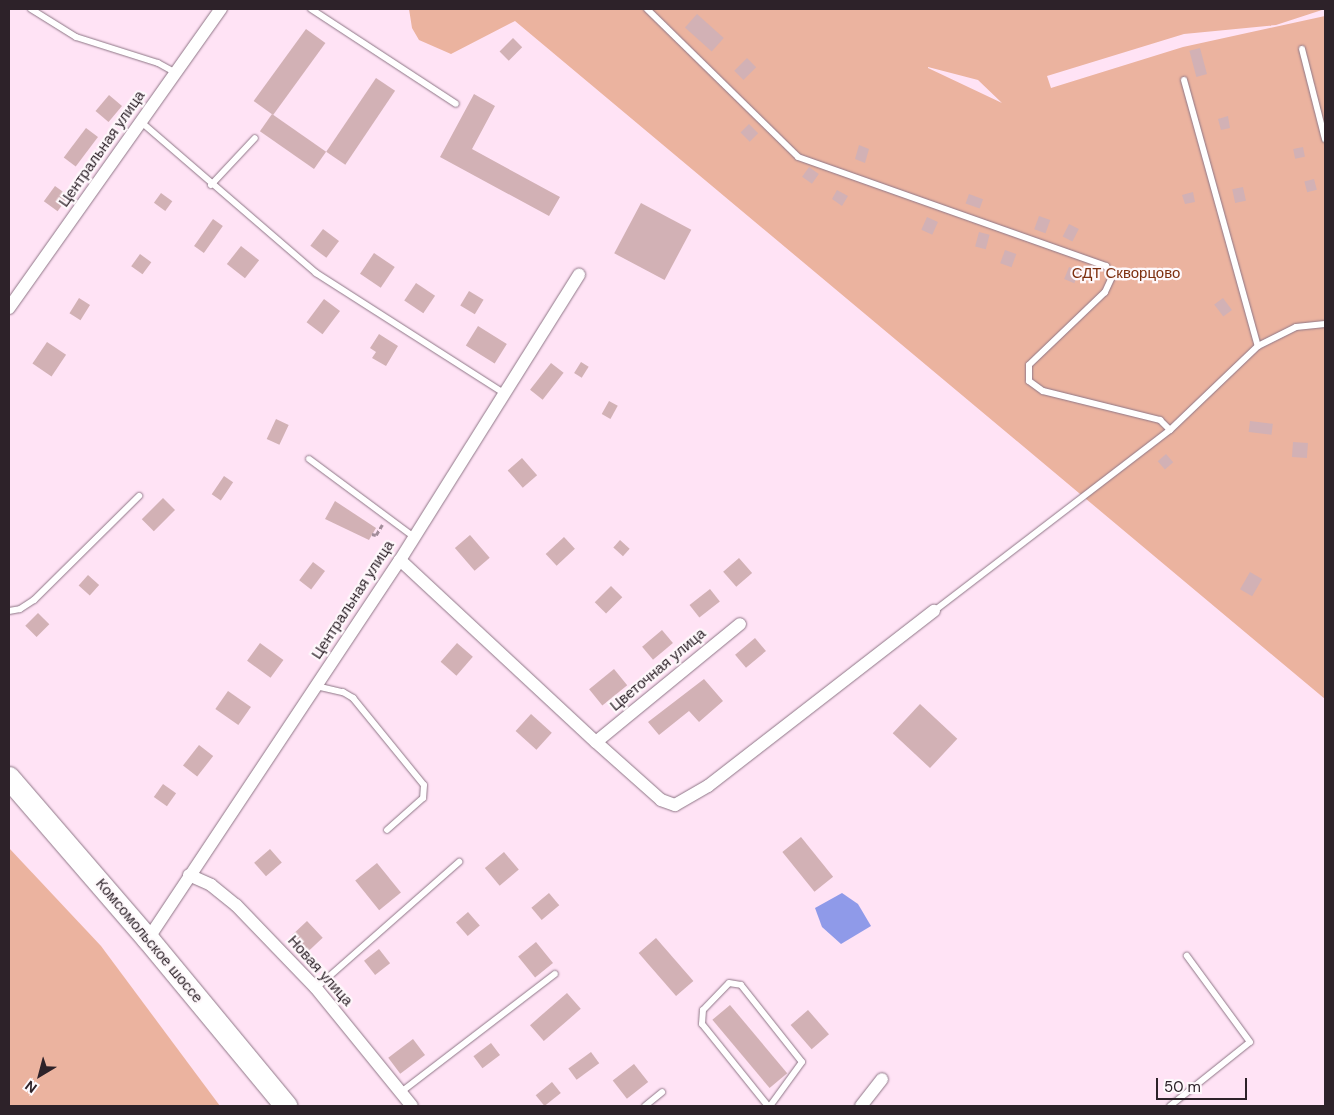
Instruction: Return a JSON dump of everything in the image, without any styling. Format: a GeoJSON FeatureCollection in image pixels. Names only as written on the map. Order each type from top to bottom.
{"type":"FeatureCollection","features":[{"type":"Feature","properties":{"kind":"highway","name":"Комсомольское шоссе"},"geometry":{"type":"LineString","coordinates":[[9,778],[148,939],[286,1106]]}},
{"type":"Feature","properties":{"kind":"street","name":"Центральная улица"},"geometry":{"type":"LineString","coordinates":[[9,308],[221,9]]}},
{"type":"Feature","properties":{"kind":"street","name":"Центральная улица"},"geometry":{"type":"LineString","coordinates":[[148,939],[400,560],[578,275]]}},
{"type":"Feature","properties":{"kind":"street"},"geometry":{"type":"LineString","coordinates":[[400,560],[661,800],[675,805],[688,800],[934,611]]}},
{"type":"Feature","properties":{"kind":"street","name":"Цветочная улица"},"geometry":{"type":"LineString","coordinates":[[596,742],[740,624]]}},
{"type":"Feature","properties":{"kind":"street","name":"Новая улица"},"geometry":{"type":"LineString","coordinates":[[189,875],[211,885],[236,905],[316,988],[412,1106]]}},
{"type":"Feature","properties":{"kind":"street"},"geometry":{"type":"LineString","coordinates":[[861,1106],[882,1079]]}},
{"type":"Feature","properties":{"kind":"lane"},"geometry":{"type":"LineString","coordinates":[[31,9],[76,37],[158,62],[176,73]]}},
{"type":"Feature","properties":{"kind":"lane"},"geometry":{"type":"LineString","coordinates":[[311,9],[456,104]]}},
{"type":"Feature","properties":{"kind":"lane"},"geometry":{"type":"LineString","coordinates":[[647,9],[798,157],[1106,266],[1112,277],[1105,292],[1029,365],[1029,381],[1043,391],[1160,420],[1170,430]]}},
{"type":"Feature","properties":{"kind":"lane"},"geometry":{"type":"LineString","coordinates":[[1302,49],[1325,139]]}},
{"type":"Feature","properties":{"kind":"lane"},"geometry":{"type":"LineString","coordinates":[[1184,80],[1258,346]]}},
{"type":"Feature","properties":{"kind":"lane"},"geometry":{"type":"LineString","coordinates":[[140,121],[211,185],[316,273],[504,393]]}},
{"type":"Feature","properties":{"kind":"lane"},"geometry":{"type":"LineString","coordinates":[[211,185],[255,138]]}},
{"type":"Feature","properties":{"kind":"lane"},"geometry":{"type":"LineString","coordinates":[[934,611],[1170,430],[1258,346],[1296,327],[1325,324]]}},
{"type":"Feature","properties":{"kind":"lane"},"geometry":{"type":"LineString","coordinates":[[309,459],[414,537]]}},
{"type":"Feature","properties":{"kind":"lane"},"geometry":{"type":"LineString","coordinates":[[9,611],[20,609],[34,600],[140,496]]}},
{"type":"Feature","properties":{"kind":"lane"},"geometry":{"type":"LineString","coordinates":[[316,686],[343,692],[353,698],[424,785],[422,798],[387,830]]}},
{"type":"Feature","properties":{"kind":"lane"},"geometry":{"type":"LineString","coordinates":[[316,988],[459,862]]}},
{"type":"Feature","properties":{"kind":"lane"},"geometry":{"type":"LineString","coordinates":[[1170,1106],[1250,1042],[1187,956]]}},
{"type":"Feature","properties":{"kind":"lane"},"geometry":{"type":"LineString","coordinates":[[400,1092],[555,974]]}},
{"type":"Feature","properties":{"kind":"lane"},"geometry":{"type":"LineString","coordinates":[[729,983],[741,985],[802,1062],[769,1106],[702,1024],[703,1010],[729,983]]}},
{"type":"Feature","properties":{"kind":"lane"},"geometry":{"type":"LineString","coordinates":[[645,1106],[662,1092]]}},
{"type":"Feature","properties":{"kind":"path"},"geometry":{"type":"LineString","coordinates":[[372,534],[376,535],[387,517]]}},
{"type":"Feature","properties":{"kind":"green space","name":"СДТ Скворцово"},"geometry":{"type":"Polygon","coordinates":[[[409,9],[1325,9],[1276,25],[1184,34],[1047,76],[1051,88],[1183,47],[1325,16],[1325,699],[515,21],[451,54],[419,40],[412,28],[409,9]],[[928,67],[1002,103],[978,80],[928,67]]]}},
{"type":"Feature","properties":{"kind":"green space"},"geometry":{"type":"Polygon","coordinates":[[[9,848],[101,946],[220,1106],[9,1106],[9,848]]]}},
{"type":"Feature","properties":{"kind":"water"},"geometry":{"type":"Polygon","coordinates":[[[842,893],[858,904],[871,926],[841,944],[822,927],[815,908],[842,893]]]}},
{"type":"Feature","properties":{"kind":"building"},"geometry":{"type":"Polygon","coordinates":[[[697,14],[724,38],[712,51],[685,27],[697,14]]]}},
{"type":"Feature","properties":{"kind":"building"},"geometry":{"type":"Polygon","coordinates":[[[306,29],[325,43],[273,115],[254,101],[306,29]]]}},
{"type":"Feature","properties":{"kind":"building"},"geometry":{"type":"Polygon","coordinates":[[[513,38],[522,47],[509,61],[500,51],[513,38]]]}},
{"type":"Feature","properties":{"kind":"building"},"geometry":{"type":"Polygon","coordinates":[[[1200,48],[1207,74],[1196,77],[1189,51],[1200,48]]]}},
{"type":"Feature","properties":{"kind":"building"},"geometry":{"type":"Polygon","coordinates":[[[747,58],[756,67],[743,80],[734,71],[747,58]]]}},
{"type":"Feature","properties":{"kind":"building"},"geometry":{"type":"Polygon","coordinates":[[[376,78],[395,91],[345,165],[326,152],[376,78]]]}},
{"type":"Feature","properties":{"kind":"building"},"geometry":{"type":"Polygon","coordinates":[[[474,94],[495,106],[472,149],[560,197],[549,216],[440,157],[474,94]]]}},
{"type":"Feature","properties":{"kind":"building"},"geometry":{"type":"Polygon","coordinates":[[[109,95],[122,106],[109,122],[96,111],[109,95]]]}},
{"type":"Feature","properties":{"kind":"building"},"geometry":{"type":"Polygon","coordinates":[[[272,114],[326,152],[314,169],[260,131],[272,114]]]}},
{"type":"Feature","properties":{"kind":"building"},"geometry":{"type":"Polygon","coordinates":[[[1228,116],[1230,128],[1221,130],[1218,119],[1228,116]]]}},
{"type":"Feature","properties":{"kind":"building"},"geometry":{"type":"Polygon","coordinates":[[[749,124],[758,133],[750,142],[741,132],[749,124]]]}},
{"type":"Feature","properties":{"kind":"building"},"geometry":{"type":"Polygon","coordinates":[[[86,128],[98,137],[76,167],[64,158],[86,128]]]}},
{"type":"Feature","properties":{"kind":"building"},"geometry":{"type":"Polygon","coordinates":[[[859,145],[869,149],[865,163],[855,159],[859,145]]]}},
{"type":"Feature","properties":{"kind":"building"},"geometry":{"type":"Polygon","coordinates":[[[1303,147],[1305,157],[1295,159],[1293,149],[1303,147]]]}},
{"type":"Feature","properties":{"kind":"building"},"geometry":{"type":"Polygon","coordinates":[[[809,167],[819,174],[812,184],[802,177],[809,167]]]}},
{"type":"Feature","properties":{"kind":"building"},"geometry":{"type":"Polygon","coordinates":[[[1314,179],[1317,190],[1307,192],[1304,182],[1314,179]]]}},
{"type":"Feature","properties":{"kind":"building"},"geometry":{"type":"Polygon","coordinates":[[[55,186],[69,196],[58,211],[44,201],[55,186]]]}},
{"type":"Feature","properties":{"kind":"building"},"geometry":{"type":"Polygon","coordinates":[[[1243,187],[1246,201],[1235,203],[1232,189],[1243,187]]]}},
{"type":"Feature","properties":{"kind":"building"},"geometry":{"type":"Polygon","coordinates":[[[837,190],[848,196],[842,206],[832,199],[837,190]]]}},
{"type":"Feature","properties":{"kind":"building"},"geometry":{"type":"Polygon","coordinates":[[[1193,192],[1195,202],[1185,204],[1182,195],[1193,192]]]}},
{"type":"Feature","properties":{"kind":"building"},"geometry":{"type":"Polygon","coordinates":[[[161,193],[172,201],[165,211],[154,203],[161,193]]]}},
{"type":"Feature","properties":{"kind":"building"},"geometry":{"type":"Polygon","coordinates":[[[969,194],[983,199],[980,209],[966,203],[969,194]]]}},
{"type":"Feature","properties":{"kind":"building"},"geometry":{"type":"Polygon","coordinates":[[[641,203],[691,230],[665,280],[614,253],[641,203]]]}},
{"type":"Feature","properties":{"kind":"building"},"geometry":{"type":"Polygon","coordinates":[[[1039,216],[1050,220],[1045,233],[1034,229],[1039,216]]]}},
{"type":"Feature","properties":{"kind":"building"},"geometry":{"type":"Polygon","coordinates":[[[927,217],[938,222],[932,235],[921,230],[927,217]]]}},
{"type":"Feature","properties":{"kind":"building"},"geometry":{"type":"Polygon","coordinates":[[[213,219],[223,226],[204,253],[194,246],[213,219]]]}},
{"type":"Feature","properties":{"kind":"building"},"geometry":{"type":"Polygon","coordinates":[[[1069,224],[1079,229],[1072,241],[1063,236],[1069,224]]]}},
{"type":"Feature","properties":{"kind":"building"},"geometry":{"type":"Polygon","coordinates":[[[323,229],[339,241],[326,258],[310,246],[323,229]]]}},
{"type":"Feature","properties":{"kind":"building"},"geometry":{"type":"Polygon","coordinates":[[[979,232],[990,235],[986,249],[975,246],[979,232]]]}},
{"type":"Feature","properties":{"kind":"building"},"geometry":{"type":"Polygon","coordinates":[[[241,246],[259,260],[245,278],[227,264],[241,246]]]}},
{"type":"Feature","properties":{"kind":"building"},"geometry":{"type":"Polygon","coordinates":[[[1005,250],[1016,254],[1011,267],[1000,263],[1005,250]]]}},
{"type":"Feature","properties":{"kind":"building"},"geometry":{"type":"Polygon","coordinates":[[[374,253],[395,267],[381,288],[360,274],[374,253]]]}},
{"type":"Feature","properties":{"kind":"building"},"geometry":{"type":"Polygon","coordinates":[[[140,254],[151,262],[143,274],[131,266],[140,254]]]}},
{"type":"Feature","properties":{"kind":"building"},"geometry":{"type":"Polygon","coordinates":[[[1069,267],[1079,271],[1074,283],[1064,279],[1069,267]]]}},
{"type":"Feature","properties":{"kind":"building"},"geometry":{"type":"Polygon","coordinates":[[[416,283],[435,296],[423,313],[404,300],[416,283]]]}},
{"type":"Feature","properties":{"kind":"building"},"geometry":{"type":"Polygon","coordinates":[[[469,291],[484,300],[475,314],[460,306],[469,291]]]}},
{"type":"Feature","properties":{"kind":"building"},"geometry":{"type":"Polygon","coordinates":[[[79,298],[90,305],[80,320],[69,313],[79,298]]]}},
{"type":"Feature","properties":{"kind":"building"},"geometry":{"type":"Polygon","coordinates":[[[1223,298],[1232,310],[1223,317],[1214,305],[1223,298]]]}},
{"type":"Feature","properties":{"kind":"building"},"geometry":{"type":"Polygon","coordinates":[[[324,299],[340,311],[323,334],[307,322],[324,299]]]}},
{"type":"Feature","properties":{"kind":"building"},"geometry":{"type":"Polygon","coordinates":[[[478,326],[507,344],[495,364],[466,346],[478,326]]]}},
{"type":"Feature","properties":{"kind":"building"},"geometry":{"type":"Polygon","coordinates":[[[379,334],[398,346],[386,366],[372,358],[376,352],[370,348],[379,334]]]}},
{"type":"Feature","properties":{"kind":"building"},"geometry":{"type":"Polygon","coordinates":[[[47,342],[66,355],[52,376],[32,364],[47,342]]]}},
{"type":"Feature","properties":{"kind":"building"},"geometry":{"type":"Polygon","coordinates":[[[581,362],[589,367],[582,378],[574,373],[581,362]]]}},
{"type":"Feature","properties":{"kind":"building"},"geometry":{"type":"Polygon","coordinates":[[[551,363],[564,373],[543,400],[530,390],[551,363]]]}},
{"type":"Feature","properties":{"kind":"building"},"geometry":{"type":"Polygon","coordinates":[[[609,401],[618,406],[610,419],[602,414],[609,401]]]}},
{"type":"Feature","properties":{"kind":"building"},"geometry":{"type":"Polygon","coordinates":[[[276,419],[289,425],[279,445],[267,439],[276,419]]]}},
{"type":"Feature","properties":{"kind":"building"},"geometry":{"type":"Polygon","coordinates":[[[1250,421],[1273,424],[1271,435],[1249,432],[1250,421]]]}},
{"type":"Feature","properties":{"kind":"building"},"geometry":{"type":"Polygon","coordinates":[[[1293,442],[1308,443],[1307,458],[1292,457],[1293,442]]]}},
{"type":"Feature","properties":{"kind":"building"},"geometry":{"type":"Polygon","coordinates":[[[1166,454],[1173,462],[1165,470],[1158,461],[1166,454]]]}},
{"type":"Feature","properties":{"kind":"building"},"geometry":{"type":"Polygon","coordinates":[[[522,458],[537,475],[523,488],[508,470],[522,458]]]}},
{"type":"Feature","properties":{"kind":"building"},"geometry":{"type":"Polygon","coordinates":[[[224,476],[233,482],[221,500],[212,494],[224,476]]]}},
{"type":"Feature","properties":{"kind":"building"},"geometry":{"type":"Polygon","coordinates":[[[163,498],[175,510],[154,531],[142,519],[163,498]]]}},
{"type":"Feature","properties":{"kind":"building"},"geometry":{"type":"Polygon","coordinates":[[[335,501],[376,528],[369,540],[325,519],[335,501]]]}},
{"type":"Feature","properties":{"kind":"building"},"geometry":{"type":"Polygon","coordinates":[[[470,535],[490,558],[475,571],[455,548],[470,535]]]}},
{"type":"Feature","properties":{"kind":"building"},"geometry":{"type":"Polygon","coordinates":[[[564,537],[575,549],[557,566],[546,554],[564,537]]]}},
{"type":"Feature","properties":{"kind":"building"},"geometry":{"type":"Polygon","coordinates":[[[620,540],[630,549],[623,556],[613,547],[620,540]]]}},
{"type":"Feature","properties":{"kind":"building"},"geometry":{"type":"Polygon","coordinates":[[[739,558],[752,573],[736,587],[723,572],[739,558]]]}},
{"type":"Feature","properties":{"kind":"building"},"geometry":{"type":"Polygon","coordinates":[[[313,562],[325,571],[311,589],[299,580],[313,562]]]}},
{"type":"Feature","properties":{"kind":"building"},"geometry":{"type":"Polygon","coordinates":[[[1250,572],[1262,579],[1252,596],[1240,589],[1250,572]]]}},
{"type":"Feature","properties":{"kind":"building"},"geometry":{"type":"Polygon","coordinates":[[[88,575],[99,585],[90,595],[79,585],[88,575]]]}},
{"type":"Feature","properties":{"kind":"building"},"geometry":{"type":"Polygon","coordinates":[[[611,586],[622,597],[606,614],[595,602],[611,586]]]}},
{"type":"Feature","properties":{"kind":"building"},"geometry":{"type":"Polygon","coordinates":[[[710,589],[720,602],[699,618],[690,605],[710,589]]]}},
{"type":"Feature","properties":{"kind":"building"},"geometry":{"type":"Polygon","coordinates":[[[38,613],[49,624],[37,637],[25,626],[38,613]]]}},
{"type":"Feature","properties":{"kind":"building"},"geometry":{"type":"Polygon","coordinates":[[[662,630],[673,643],[653,660],[642,647],[662,630]]]}},
{"type":"Feature","properties":{"kind":"building"},"geometry":{"type":"Polygon","coordinates":[[[755,638],[766,651],[746,668],[735,655],[755,638]]]}},
{"type":"Feature","properties":{"kind":"building"},"geometry":{"type":"Polygon","coordinates":[[[260,643],[283,660],[271,678],[247,661],[260,643]]]}},
{"type":"Feature","properties":{"kind":"building"},"geometry":{"type":"Polygon","coordinates":[[[457,643],[473,657],[456,676],[441,662],[457,643]]]}},
{"type":"Feature","properties":{"kind":"building"},"geometry":{"type":"Polygon","coordinates":[[[614,669],[627,685],[602,705],[589,689],[614,669]]]}},
{"type":"Feature","properties":{"kind":"building"},"geometry":{"type":"Polygon","coordinates":[[[704,679],[723,701],[699,722],[689,711],[659,735],[648,722],[704,679]]]}},
{"type":"Feature","properties":{"kind":"building"},"geometry":{"type":"Polygon","coordinates":[[[228,691],[251,707],[238,725],[215,709],[228,691]]]}},
{"type":"Feature","properties":{"kind":"building"},"geometry":{"type":"Polygon","coordinates":[[[920,704],[957,739],[930,768],[893,733],[920,704]]]}},
{"type":"Feature","properties":{"kind":"building"},"geometry":{"type":"Polygon","coordinates":[[[531,714],[552,733],[536,750],[516,731],[531,714]]]}},
{"type":"Feature","properties":{"kind":"building"},"geometry":{"type":"Polygon","coordinates":[[[199,745],[213,756],[197,777],[183,765],[199,745]]]}},
{"type":"Feature","properties":{"kind":"building"},"geometry":{"type":"Polygon","coordinates":[[[163,784],[176,793],[167,806],[154,797],[163,784]]]}},
{"type":"Feature","properties":{"kind":"building"},"geometry":{"type":"Polygon","coordinates":[[[801,837],[833,877],[814,892],[782,852],[801,837]]]}},
{"type":"Feature","properties":{"kind":"building"},"geometry":{"type":"Polygon","coordinates":[[[270,849],[282,863],[266,876],[254,863],[270,849]]]}},
{"type":"Feature","properties":{"kind":"building"},"geometry":{"type":"Polygon","coordinates":[[[504,852],[519,870],[500,886],[485,868],[504,852]]]}},
{"type":"Feature","properties":{"kind":"building"},"geometry":{"type":"Polygon","coordinates":[[[377,863],[401,893],[379,910],[355,881],[377,863]]]}},
{"type":"Feature","properties":{"kind":"building"},"geometry":{"type":"Polygon","coordinates":[[[549,893],[559,905],[542,920],[531,908],[549,893]]]}},
{"type":"Feature","properties":{"kind":"building"},"geometry":{"type":"Polygon","coordinates":[[[468,912],[480,926],[468,936],[456,922],[468,912]]]}},
{"type":"Feature","properties":{"kind":"building"},"geometry":{"type":"Polygon","coordinates":[[[307,921],[323,938],[308,951],[292,935],[307,921]]]}},
{"type":"Feature","properties":{"kind":"building"},"geometry":{"type":"Polygon","coordinates":[[[656,938],[693,981],[676,996],[639,953],[656,938]]]}},
{"type":"Feature","properties":{"kind":"building"},"geometry":{"type":"Polygon","coordinates":[[[536,942],[553,963],[535,977],[518,956],[536,942]]]}},
{"type":"Feature","properties":{"kind":"building"},"geometry":{"type":"Polygon","coordinates":[[[379,949],[390,963],[375,975],[364,961],[379,949]]]}},
{"type":"Feature","properties":{"kind":"building"},"geometry":{"type":"Polygon","coordinates":[[[567,993],[581,1009],[544,1041],[530,1025],[567,993]]]}},
{"type":"Feature","properties":{"kind":"building"},"geometry":{"type":"Polygon","coordinates":[[[730,1005],[787,1073],[770,1088],[712,1020],[730,1005]]]}},
{"type":"Feature","properties":{"kind":"building"},"geometry":{"type":"Polygon","coordinates":[[[808,1010],[829,1034],[812,1049],[791,1025],[808,1010]]]}},
{"type":"Feature","properties":{"kind":"building"},"geometry":{"type":"Polygon","coordinates":[[[413,1039],[425,1055],[400,1074],[388,1058],[413,1039]]]}},
{"type":"Feature","properties":{"kind":"building"},"geometry":{"type":"Polygon","coordinates":[[[491,1043],[500,1055],[482,1068],[473,1056],[491,1043]]]}},
{"type":"Feature","properties":{"kind":"building"},"geometry":{"type":"Polygon","coordinates":[[[591,1052],[599,1063],[577,1080],[568,1068],[591,1052]]]}},
{"type":"Feature","properties":{"kind":"building"},"geometry":{"type":"Polygon","coordinates":[[[634,1064],[648,1082],[627,1099],[613,1081],[634,1064]]]}},
{"type":"Feature","properties":{"kind":"building"},"geometry":{"type":"Polygon","coordinates":[[[552,1082],[561,1093],[545,1106],[536,1095],[552,1082]]]}}]}
